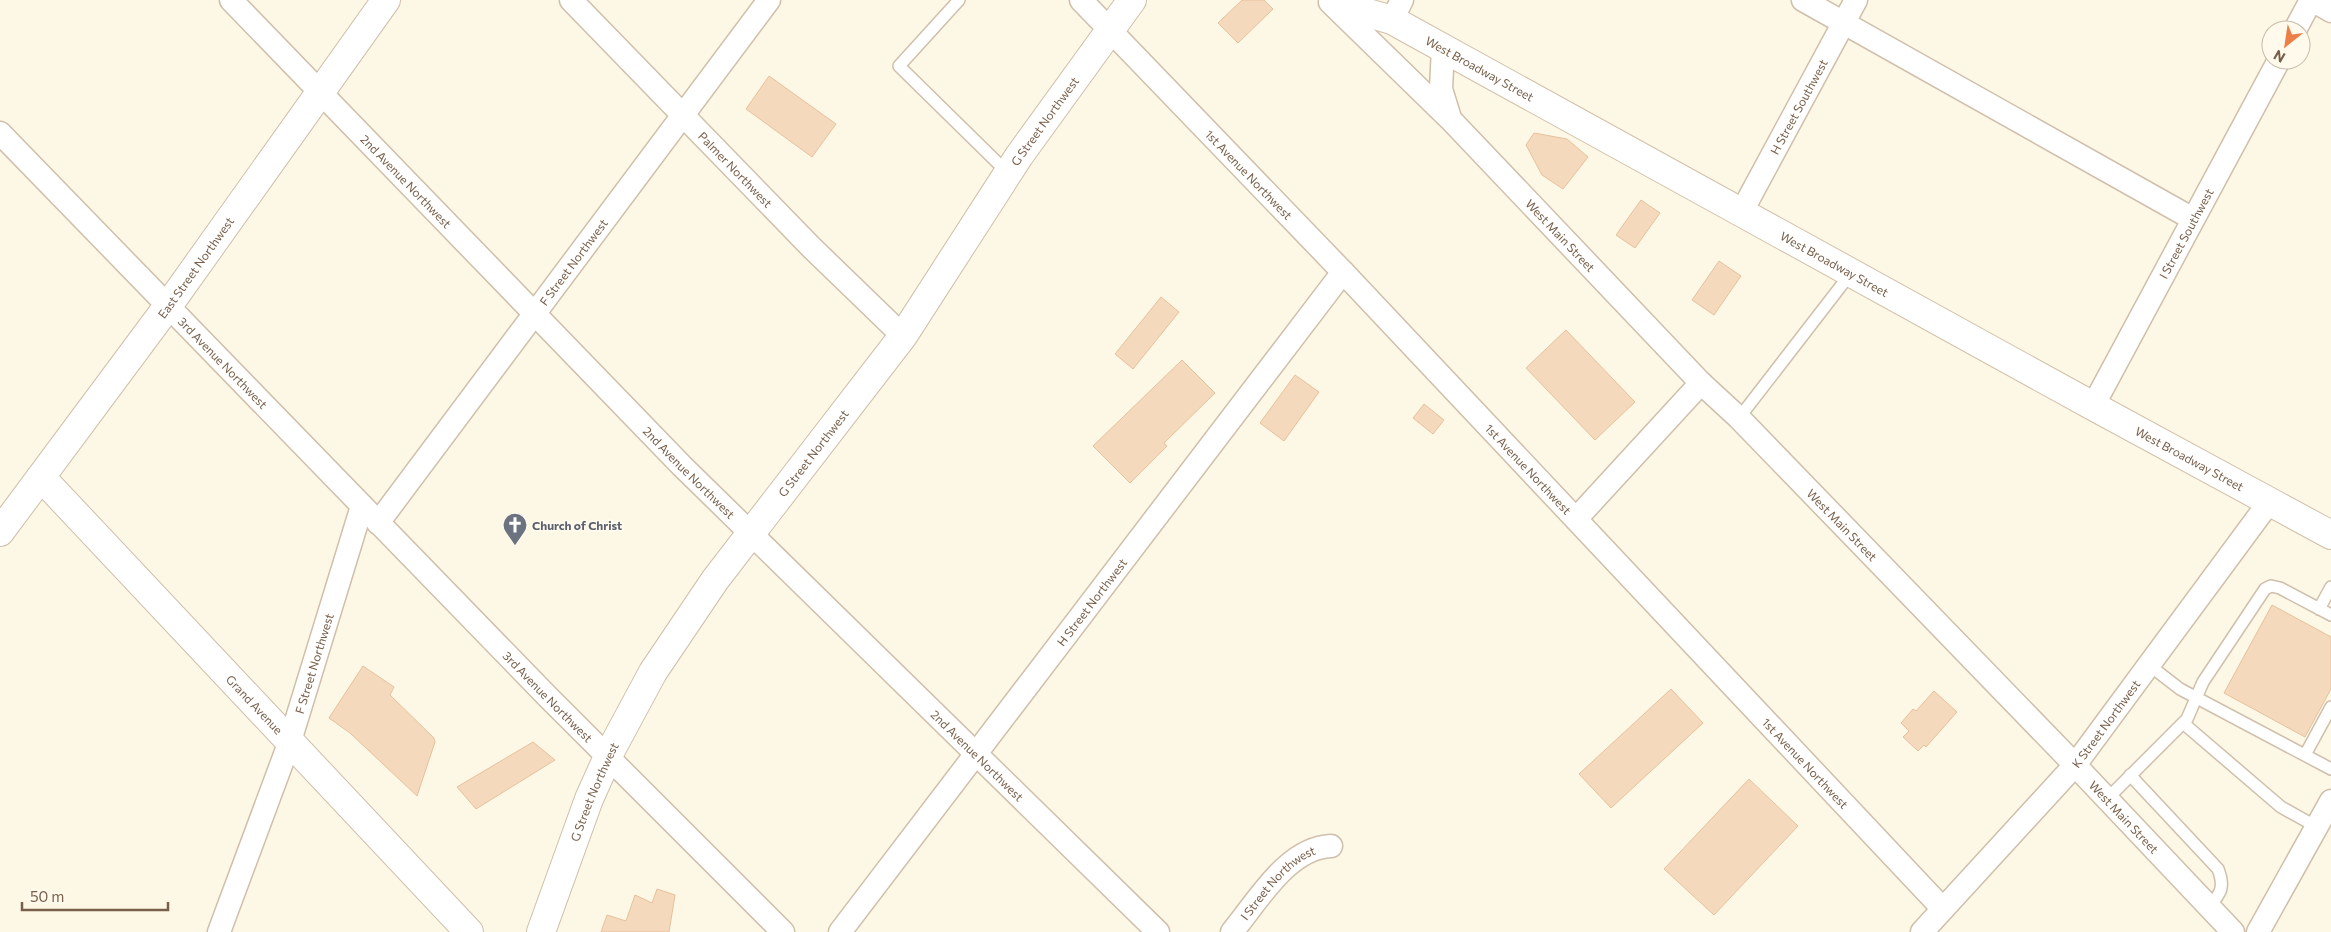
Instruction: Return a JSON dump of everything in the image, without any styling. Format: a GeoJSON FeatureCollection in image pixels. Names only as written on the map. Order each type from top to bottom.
{"type":"FeatureCollection","features":[{"type":"Feature","properties":{"kind":"street","name":"2nd Avenue Northwest"},"geometry":{"type":"LineString","coordinates":[[231,0],[682,466],[1158,932]]}},
{"type":"Feature","properties":{"kind":"street","name":"East Street Northwest"},"geometry":{"type":"LineString","coordinates":[[0,532],[168,306],[386,0]]}},
{"type":"Feature","properties":{"kind":"street","name":"Palmer Northwest"},"geometry":{"type":"LineString","coordinates":[[572,0],[811,248],[904,336]]}},
{"type":"Feature","properties":{"kind":"street","name":"F Street Northwest"},"geometry":{"type":"LineString","coordinates":[[378,522],[684,116],[769,0]]}},
{"type":"Feature","properties":{"kind":"street"},"geometry":{"type":"LineString","coordinates":[[1081,0],[1109,31]]}},
{"type":"Feature","properties":{"kind":"street","name":"G Street Northwest"},"geometry":{"type":"LineString","coordinates":[[541,932],[586,808],[608,757],[653,672],[716,580],[904,336],[1008,173],[1132,0]]}},
{"type":"Feature","properties":{"kind":"street","name":"West Main Street"},"geometry":{"type":"LineString","coordinates":[[1328,0],[1450,119],[1701,383],[1739,418],[2075,765],[2233,932]]}},
{"type":"Feature","properties":{"kind":"street","name":"West Broadway Street"},"geometry":{"type":"LineString","coordinates":[[1335,0],[1347,7],[1392,7],[1443,48],[2331,535]]}},
{"type":"Feature","properties":{"kind":"street"},"geometry":{"type":"LineString","coordinates":[[1803,0],[2193,219]]}},
{"type":"Feature","properties":{"kind":"street","name":"H Street Southwest"},"geometry":{"type":"LineString","coordinates":[[1741,213],[1856,0]]}},
{"type":"Feature","properties":{"kind":"street"},"geometry":{"type":"LineString","coordinates":[[2301,20],[2312,0],[2331,11]]}},
{"type":"Feature","properties":{"kind":"street","name":"1st Avenue Northwest"},"geometry":{"type":"LineString","coordinates":[[1109,31],[1343,272],[1943,909]]}},
{"type":"Feature","properties":{"kind":"street","name":"West Main Street"},"geometry":{"type":"LineString","coordinates":[[1443,48],[1441,89],[1450,119]]}},
{"type":"Feature","properties":{"kind":"street","name":"I Street Southwest"},"geometry":{"type":"LineString","coordinates":[[2094,406],[2273,70]]}},
{"type":"Feature","properties":{"kind":"street","name":"3rd Avenue Northwest"},"geometry":{"type":"LineString","coordinates":[[0,133],[362,506],[783,932]]}},
{"type":"Feature","properties":{"kind":"street","name":"H Street Northwest"},"geometry":{"type":"LineString","coordinates":[[840,932],[1343,272]]}},
{"type":"Feature","properties":{"kind":"street"},"geometry":{"type":"LineString","coordinates":[[1576,519],[1701,383]]}},
{"type":"Feature","properties":{"kind":"street","name":"Grand Avenue"},"geometry":{"type":"LineString","coordinates":[[41,477],[469,932]]}},
{"type":"Feature","properties":{"kind":"street","name":"K Street Northwest"},"geometry":{"type":"LineString","coordinates":[[1922,932],[2075,765],[2270,501]]}},
{"type":"Feature","properties":{"kind":"street","name":"F Street Northwest"},"geometry":{"type":"LineString","coordinates":[[219,932],[290,741],[362,506]]}},
{"type":"Feature","properties":{"kind":"street"},"geometry":{"type":"LineString","coordinates":[[2258,932],[2331,801]]}},
{"type":"Feature","properties":{"kind":"street","name":"I Street Northwest"},"geometry":{"type":"LineString","coordinates":[[1232,932],[1283,870],[1294,860],[1310,849],[1331,846]]}},
{"type":"Feature","properties":{"kind":"lane"},"geometry":{"type":"LineString","coordinates":[[959,0],[899,66],[1008,173]]}},
{"type":"Feature","properties":{"kind":"lane"},"geometry":{"type":"LineString","coordinates":[[1739,418],[1852,273]]}},
{"type":"Feature","properties":{"kind":"lane"},"geometry":{"type":"LineString","coordinates":[[2106,799],[2187,719],[2203,682],[2265,589],[2271,586],[2280,588],[2331,615]]}},
{"type":"Feature","properties":{"kind":"lane"},"geometry":{"type":"LineString","coordinates":[[2319,609],[2331,587]]}},
{"type":"Feature","properties":{"kind":"lane"},"geometry":{"type":"LineString","coordinates":[[2149,665],[2180,689],[2331,769]]}},
{"type":"Feature","properties":{"kind":"lane"},"geometry":{"type":"LineString","coordinates":[[2305,755],[2331,707]]}},
{"type":"Feature","properties":{"kind":"lane"},"geometry":{"type":"LineString","coordinates":[[2183,723],[2281,807],[2317,827]]}},
{"type":"Feature","properties":{"kind":"lane"},"geometry":{"type":"LineString","coordinates":[[2130,775],[2218,869],[2223,887],[2220,895],[2209,906]]}},
{"type":"Feature","properties":{"kind":"building"},"geometry":{"type":"Polygon","coordinates":[[[1242,0],[1264,0],[1273,9],[1238,43],[1218,23],[1242,0]]]}},
{"type":"Feature","properties":{"kind":"building"},"geometry":{"type":"Polygon","coordinates":[[[769,76],[836,124],[812,157],[746,109],[769,76]]]}},
{"type":"Feature","properties":{"kind":"building"},"geometry":{"type":"Polygon","coordinates":[[[1534,133],[1567,139],[1588,157],[1563,189],[1542,175],[1526,145],[1534,133]]]}},
{"type":"Feature","properties":{"kind":"building"},"geometry":{"type":"Polygon","coordinates":[[[1641,200],[1660,213],[1635,248],[1616,235],[1641,200]]]}},
{"type":"Feature","properties":{"kind":"building"},"geometry":{"type":"Polygon","coordinates":[[[1719,261],[1741,276],[1714,315],[1692,300],[1719,261]]]}},
{"type":"Feature","properties":{"kind":"building"},"geometry":{"type":"Polygon","coordinates":[[[1161,297],[1179,312],[1133,369],[1115,354],[1161,297]]]}},
{"type":"Feature","properties":{"kind":"building"},"geometry":{"type":"Polygon","coordinates":[[[1566,330],[1635,402],[1595,440],[1526,368],[1566,330]]]}},
{"type":"Feature","properties":{"kind":"building"},"geometry":{"type":"Polygon","coordinates":[[[1182,360],[1215,393],[1164,443],[1167,446],[1130,483],[1093,446],[1182,360]]]}},
{"type":"Feature","properties":{"kind":"building"},"geometry":{"type":"Polygon","coordinates":[[[1295,375],[1319,392],[1284,441],[1260,423],[1295,375]]]}},
{"type":"Feature","properties":{"kind":"building"},"geometry":{"type":"Polygon","coordinates":[[[1424,404],[1444,420],[1433,434],[1413,418],[1424,404]]]}},
{"type":"Feature","properties":{"kind":"building"},"geometry":{"type":"Polygon","coordinates":[[[2272,605],[2331,637],[2331,689],[2305,737],[2224,693],[2272,605]]]}},
{"type":"Feature","properties":{"kind":"building"},"geometry":{"type":"Polygon","coordinates":[[[363,666],[394,687],[390,695],[434,738],[435,742],[417,796],[350,733],[329,718],[363,666]]]}},
{"type":"Feature","properties":{"kind":"building"},"geometry":{"type":"Polygon","coordinates":[[[1671,689],[1703,723],[1611,808],[1579,774],[1671,689]]]}},
{"type":"Feature","properties":{"kind":"building"},"geometry":{"type":"Polygon","coordinates":[[[1934,691],[1957,712],[1926,747],[1924,745],[1918,751],[1903,737],[1909,731],[1901,723],[1913,709],[1916,711],[1934,691]]]}},
{"type":"Feature","properties":{"kind":"building"},"geometry":{"type":"Polygon","coordinates":[[[533,742],[555,760],[476,809],[457,787],[533,742]]]}},
{"type":"Feature","properties":{"kind":"building"},"geometry":{"type":"Polygon","coordinates":[[[1749,779],[1798,826],[1714,915],[1664,869],[1749,779]]]}},
{"type":"Feature","properties":{"kind":"building"},"geometry":{"type":"Polygon","coordinates":[[[657,889],[675,895],[669,932],[601,932],[607,915],[626,921],[635,895],[652,903],[657,889]]]}},
{"type":"Feature","properties":{"kind":"place","name":"Church of Christ"},"geometry":{"type":"Point","coordinates":[515,546]}}]}
